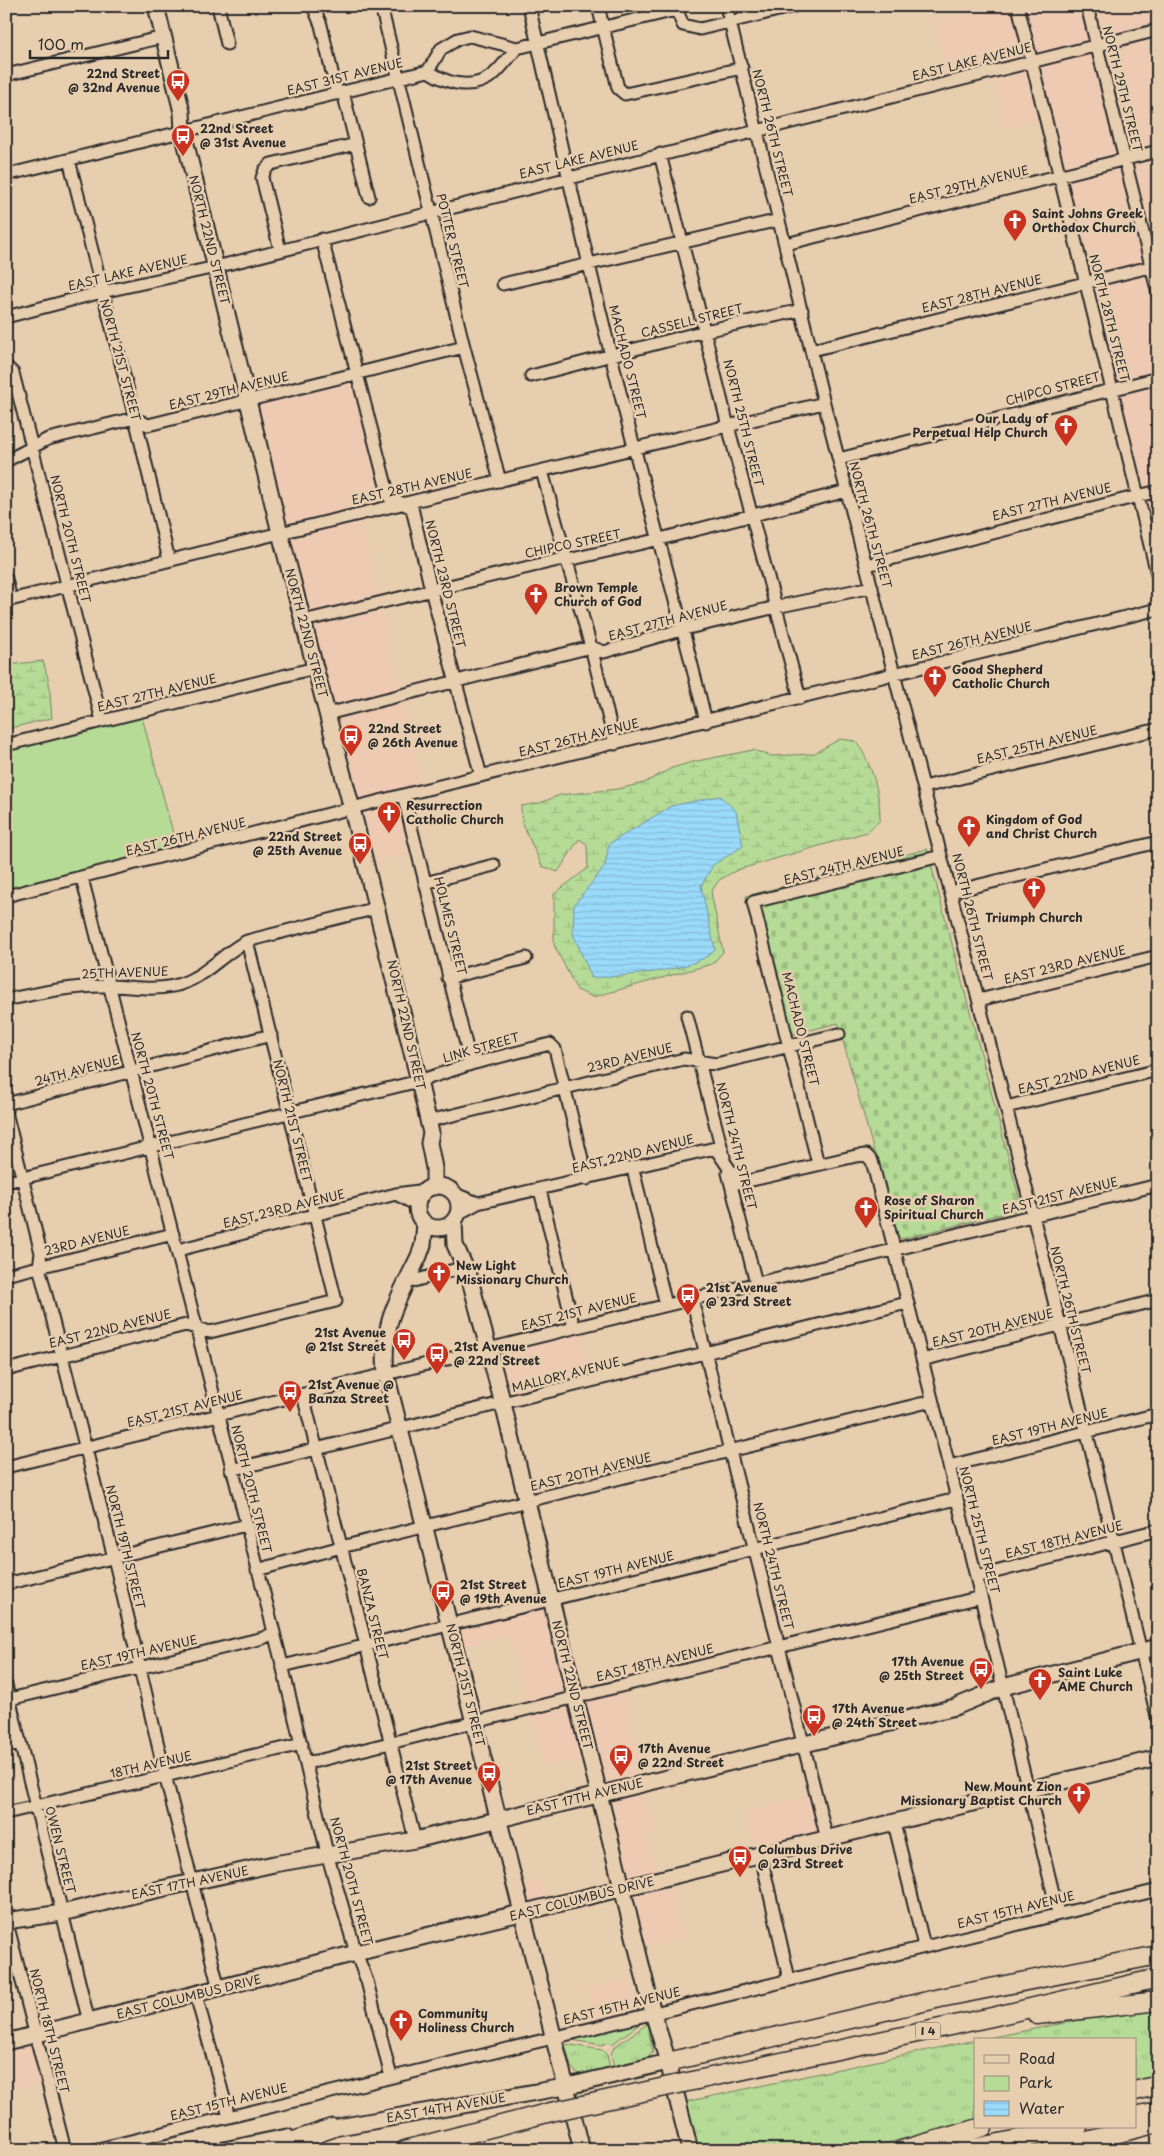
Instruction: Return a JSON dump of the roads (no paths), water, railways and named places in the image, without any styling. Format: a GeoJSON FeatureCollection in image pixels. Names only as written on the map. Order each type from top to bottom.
{"type":"FeatureCollection","features":[{"type":"Feature","properties":{"kind":"highway"},"geometry":{"type":"LineString","coordinates":[[668,2062],[940,1998],[1158,1955]]}},
{"type":"Feature","properties":{"kind":"highway","name":"I 4"},"geometry":{"type":"LineString","coordinates":[[405,2150],[551,2112],[992,2017],[1158,1978]]}},
{"type":"Feature","properties":{"kind":"highway"},"geometry":{"type":"LineString","coordinates":[[992,2017],[1068,2013],[1158,2000]]}},
{"type":"Feature","properties":{"kind":"highway"},"geometry":{"type":"LineString","coordinates":[[1136,2090],[1158,2085]]}},
{"type":"Feature","properties":{"kind":"highway"},"geometry":{"type":"LineString","coordinates":[[1136,2116],[1158,2112]]}},
{"type":"Feature","properties":{"kind":"highway"},"geometry":{"type":"LineString","coordinates":[[1052,2150],[1158,2124]]}},
{"type":"Feature","properties":{"kind":"highway"},"geometry":{"type":"LineString","coordinates":[[268,2150],[332,2128]]}},
{"type":"Feature","properties":{"kind":"highway"},"geometry":{"type":"LineString","coordinates":[[902,2150],[979,2128]]}},
{"type":"Feature","properties":{"kind":"highway"},"geometry":{"type":"LineString","coordinates":[[965,2150],[1073,2128]]}},
{"type":"Feature","properties":{"kind":"main road","name":"NORTH 22ND STREET"},"geometry":{"type":"LineString","coordinates":[[145,6],[158,38],[182,112],[183,132],[280,533],[352,809],[430,1127],[437,1140],[442,1164],[439,1190]]}},
{"type":"Feature","properties":{"kind":"main road","name":"NORTH 22ND STREET"},"geometry":{"type":"LineString","coordinates":[[156,6],[158,38]]}},
{"type":"Feature","properties":{"kind":"main road"},"geometry":{"type":"LineString","coordinates":[[439,1190],[459,1207],[456,1217],[441,1228],[425,1224],[420,1217],[418,1206],[422,1195],[439,1190]]}},
{"type":"Feature","properties":{"kind":"main road","name":"NORTH 22ND STREET"},"geometry":{"type":"LineString","coordinates":[[456,1217],[455,1245],[465,1266],[503,1404],[653,2013],[668,2062],[690,2150]]}},
{"type":"Feature","properties":{"kind":"main road","name":"NORTH 21ST STREET"},"geometry":{"type":"LineString","coordinates":[[425,1224],[423,1245],[406,1283],[394,1304],[386,1332],[384,1343],[386,1374],[554,2037],[564,2087],[582,2150]]}},
{"type":"Feature","properties":{"kind":"main road","name":"EAST 17TH AVENUE"},"geometry":{"type":"LineString","coordinates":[[6,1920],[62,1913],[274,1864],[414,1840],[955,1707],[1004,1687],[1158,1647]]}},
{"type":"Feature","properties":{"kind":"main road","name":"EAST COLUMBUS DRIVE"},"geometry":{"type":"LineString","coordinates":[[6,2042],[356,1953],[523,1914],[1158,1758]]}},
{"type":"Feature","properties":{"kind":"main road","name":"EAST 14TH AVENUE"},"geometry":{"type":"LineString","coordinates":[[224,2150],[332,2128],[564,2087],[668,2062]]}},
{"type":"Feature","properties":{"kind":"street"},"geometry":{"type":"LineString","coordinates":[[218,6],[227,44]]}},
{"type":"Feature","properties":{"kind":"street"},"geometry":{"type":"LineString","coordinates":[[313,6],[321,25],[370,197]]}},
{"type":"Feature","properties":{"kind":"street","name":"POTTER STREET"},"geometry":{"type":"LineString","coordinates":[[381,6],[430,212],[500,481]]}},
{"type":"Feature","properties":{"kind":"street","name":"MACHADO STREET"},"geometry":{"type":"LineString","coordinates":[[529,6],[588,263],[634,448],[684,629],[706,722]]}},
{"type":"Feature","properties":{"kind":"street"},"geometry":{"type":"LineString","coordinates":[[598,6],[618,88],[625,94],[742,68]]}},
{"type":"Feature","properties":{"kind":"street","name":"NORTH 26TH STREET"},"geometry":{"type":"LineString","coordinates":[[726,6],[824,403],[1006,1107],[1158,1720]]}},
{"type":"Feature","properties":{"kind":"street"},"geometry":{"type":"LineString","coordinates":[[517,48],[470,36],[458,39],[441,49],[428,71],[453,84],[472,84],[492,75],[517,48],[676,8],[683,25],[700,29],[795,6]]}},
{"type":"Feature","properties":{"kind":"street","name":"NORTH 28TH STREET"},"geometry":{"type":"LineString","coordinates":[[1018,6],[1158,578]]}},
{"type":"Feature","properties":{"kind":"street","name":"NORTH 29TH STREET"},"geometry":{"type":"LineString","coordinates":[[1087,6],[1125,160],[1154,266],[1158,294]]}},
{"type":"Feature","properties":{"kind":"street","name":"EAST LAKE AVENUE"},"geometry":{"type":"LineString","coordinates":[[6,317],[102,292],[216,267],[757,129],[1158,30]]}},
{"type":"Feature","properties":{"kind":"street"},"geometry":{"type":"LineString","coordinates":[[6,75],[158,38]]}},
{"type":"Feature","properties":{"kind":"street","name":"EAST 31ST AVENUE"},"geometry":{"type":"LineString","coordinates":[[6,175],[428,71]]}},
{"type":"Feature","properties":{"kind":"street"},"geometry":{"type":"LineString","coordinates":[[280,250],[262,178],[265,170],[271,164],[356,144]]}},
{"type":"Feature","properties":{"kind":"street","name":"EAST 29TH AVENUE"},"geometry":{"type":"LineString","coordinates":[[786,244],[1158,152]]}},
{"type":"Feature","properties":{"kind":"street","name":"NORTH 25TH STREET"},"geometry":{"type":"LineString","coordinates":[[660,154],[728,426],[800,698]]}},
{"type":"Feature","properties":{"kind":"street","name":"NORTH 21ST STREET"},"geometry":{"type":"LineString","coordinates":[[69,160],[169,560]]}},
{"type":"Feature","properties":{"kind":"street"},"geometry":{"type":"LineString","coordinates":[[503,284],[779,220]]}},
{"type":"Feature","properties":{"kind":"street","name":"NORTH 23RD STREET"},"geometry":{"type":"LineString","coordinates":[[322,239],[389,497],[400,504],[412,508],[431,590],[481,776]]}},
{"type":"Feature","properties":{"kind":"street","name":"EAST 28TH AVENUE"},"geometry":{"type":"LineString","coordinates":[[812,350],[1154,266]]}},
{"type":"Feature","properties":{"kind":"street","name":"CASSELL STREET"},"geometry":{"type":"LineString","coordinates":[[531,376],[705,331],[802,310]]}},
{"type":"Feature","properties":{"kind":"street","name":"EAST 29TH AVENUE"},"geometry":{"type":"LineString","coordinates":[[6,461],[48,439],[135,418],[148,425],[248,402],[464,347]]}},
{"type":"Feature","properties":{"kind":"street","name":"NORTH 20TH STREET"},"geometry":{"type":"LineString","coordinates":[[6,366],[13,373],[102,721]]}},
{"type":"Feature","properties":{"kind":"street","name":"CHIPCO STREET"},"geometry":{"type":"LineString","coordinates":[[839,459],[1112,388],[1158,378]]}},
{"type":"Feature","properties":{"kind":"street","name":"EAST 28TH AVENUE"},"geometry":{"type":"LineString","coordinates":[[9,600],[824,403]]}},
{"type":"Feature","properties":{"kind":"street"},"geometry":{"type":"LineString","coordinates":[[542,471],[568,560],[615,744]]}},
{"type":"Feature","properties":{"kind":"street","name":"EAST 27TH AVENUE"},"geometry":{"type":"LineString","coordinates":[[867,565],[1158,490]]}},
{"type":"Feature","properties":{"kind":"street","name":"CHIPCO STREET"},"geometry":{"type":"LineString","coordinates":[[303,621],[558,560],[568,560],[660,539],[847,491]]}},
{"type":"Feature","properties":{"kind":"street"},"geometry":{"type":"LineString","coordinates":[[6,578],[9,600]]}},
{"type":"Feature","properties":{"kind":"street","name":"EAST 27TH AVENUE"},"geometry":{"type":"LineString","coordinates":[[327,714],[591,647],[604,652],[684,629],[872,587]]}},
{"type":"Feature","properties":{"kind":"street","name":"EAST 26TH AVENUE"},"geometry":{"type":"LineString","coordinates":[[6,896],[403,795],[706,722],[1158,609]]}},
{"type":"Feature","properties":{"kind":"street","name":"EAST 27TH AVENUE"},"geometry":{"type":"LineString","coordinates":[[6,745],[315,668]]}},
{"type":"Feature","properties":{"kind":"street","name":"EAST 25TH AVENUE"},"geometry":{"type":"LineString","coordinates":[[924,787],[1158,729]]}},
{"type":"Feature","properties":{"kind":"street","name":"HOLMES STREET"},"geometry":{"type":"LineString","coordinates":[[403,795],[471,1064]]}},
{"type":"Feature","properties":{"kind":"street"},"geometry":{"type":"LineString","coordinates":[[951,892],[1158,842]]}},
{"type":"Feature","properties":{"kind":"street","name":"EAST 24TH AVENUE"},"geometry":{"type":"LineString","coordinates":[[754,902],[942,856]]}},
{"type":"Feature","properties":{"kind":"street"},"geometry":{"type":"LineString","coordinates":[[425,883],[494,865]]}},
{"type":"Feature","properties":{"kind":"street","name":"NORTH 20TH STREET"},"geometry":{"type":"LineString","coordinates":[[82,878],[178,1250],[231,1470],[283,1666],[328,1856],[356,1953],[367,1981],[391,2077]]}},
{"type":"Feature","properties":{"kind":"street","name":"MACHADO STREET"},"geometry":{"type":"LineString","coordinates":[[754,902],[818,1164]]}},
{"type":"Feature","properties":{"kind":"street","name":"25TH AVENUE"},"geometry":{"type":"LineString","coordinates":[[6,1000],[40,992],[109,986],[142,989],[173,986],[195,979],[232,948],[247,941],[377,908]]}},
{"type":"Feature","properties":{"kind":"street","name":"NORTH 21ST STREET"},"geometry":{"type":"LineString","coordinates":[[247,941],[336,1301]]}},
{"type":"Feature","properties":{"kind":"street","name":"EAST 23RD AVENUE"},"geometry":{"type":"LineString","coordinates":[[979,1000],[1158,956]]}},
{"type":"Feature","properties":{"kind":"street"},"geometry":{"type":"LineString","coordinates":[[448,978],[526,958]]}},
{"type":"Feature","properties":{"kind":"street","name":"NORTH 24TH STREET"},"geometry":{"type":"LineString","coordinates":[[688,1016],[756,1283]]}},
{"type":"Feature","properties":{"kind":"street","name":"23RD AVENUE"},"geometry":{"type":"LineString","coordinates":[[430,1127],[565,1089],[684,1060],[716,1064],[839,1034]]}},
{"type":"Feature","properties":{"kind":"street","name":"24TH AVENUE"},"geometry":{"type":"LineString","coordinates":[[6,1104],[271,1035]]}},
{"type":"Feature","properties":{"kind":"street","name":"LINK STREET"},"geometry":{"type":"LineString","coordinates":[[420,1081],[471,1064],[550,1044],[555,1049],[565,1089]]}},
{"type":"Feature","properties":{"kind":"street","name":"EAST 22ND AVENUE"},"geometry":{"type":"LineString","coordinates":[[1006,1107],[1158,1070]]}},
{"type":"Feature","properties":{"kind":"street"},"geometry":{"type":"LineString","coordinates":[[6,1182],[420,1081]]}},
{"type":"Feature","properties":{"kind":"street"},"geometry":{"type":"LineString","coordinates":[[565,1089],[587,1179]]}},
{"type":"Feature","properties":{"kind":"street","name":"NORTH 19TH STREET"},"geometry":{"type":"LineString","coordinates":[[6,1112],[41,1253],[39,1267],[60,1354],[114,1558],[165,1775],[220,1989]]}},
{"type":"Feature","properties":{"kind":"street","name":"EAST 22ND AVENUE"},"geometry":{"type":"LineString","coordinates":[[456,1217],[478,1204],[715,1148],[739,1183],[818,1164],[866,1155]]}},
{"type":"Feature","properties":{"kind":"street","name":"NORTH 25TH STREET"},"geometry":{"type":"LineString","coordinates":[[866,1155],[872,1161],[885,1207],[893,1251],[982,1597],[1058,1913]]}},
{"type":"Feature","properties":{"kind":"street"},"geometry":{"type":"LineString","coordinates":[[632,1168],[666,1305]]}},
{"type":"Feature","properties":{"kind":"street","name":"EAST 21ST AVENUE"},"geometry":{"type":"LineString","coordinates":[[6,1468],[488,1348],[1158,1185]]}},
{"type":"Feature","properties":{"kind":"street"},"geometry":{"type":"LineString","coordinates":[[439,1190],[478,1204]]}},
{"type":"Feature","properties":{"kind":"street","name":"EAST 23RD AVENUE"},"geometry":{"type":"LineString","coordinates":[[178,1250],[396,1194],[439,1190]]}},
{"type":"Feature","properties":{"kind":"street"},"geometry":{"type":"LineString","coordinates":[[540,1190],[574,1328]]}},
{"type":"Feature","properties":{"kind":"street"},"geometry":{"type":"LineString","coordinates":[[396,1194],[418,1206]]}},
{"type":"Feature","properties":{"kind":"street","name":"23RD AVENUE"},"geometry":{"type":"LineString","coordinates":[[6,1275],[173,1234]]}},
{"type":"Feature","properties":{"kind":"street"},"geometry":{"type":"LineString","coordinates":[[406,1283],[465,1266]]}},
{"type":"Feature","properties":{"kind":"street","name":"NORTH 24TH STREET"},"geometry":{"type":"LineString","coordinates":[[692,1299],[827,1839]]}},
{"type":"Feature","properties":{"kind":"street","name":"EAST 20TH AVENUE"},"geometry":{"type":"LineString","coordinates":[[922,1360],[1158,1300]]}},
{"type":"Feature","properties":{"kind":"street","name":"EAST 22ND AVENUE"},"geometry":{"type":"LineString","coordinates":[[6,1370],[60,1354],[186,1325],[210,1332],[336,1301]]}},
{"type":"Feature","properties":{"kind":"street","name":"MALLORY AVENUE"},"geometry":{"type":"LineString","coordinates":[[231,1470],[907,1303]]}},
{"type":"Feature","properties":{"kind":"street","name":"BANZA STREET"},"geometry":{"type":"LineString","coordinates":[[303,1395],[414,1840]]}},
{"type":"Feature","properties":{"kind":"street","name":"EAST 20TH AVENUE"},"geometry":{"type":"LineString","coordinates":[[257,1570],[341,1547],[932,1401]]}},
{"type":"Feature","properties":{"kind":"street","name":"EAST 19TH AVENUE"},"geometry":{"type":"LineString","coordinates":[[949,1466],[1158,1414]]}},
{"type":"Feature","properties":{"kind":"street","name":"EAST 19TH AVENUE"},"geometry":{"type":"LineString","coordinates":[[283,1666],[956,1499]]}},
{"type":"Feature","properties":{"kind":"street"},"geometry":{"type":"LineString","coordinates":[[6,1584],[246,1525]]}},
{"type":"Feature","properties":{"kind":"street","name":"EAST 18TH AVENUE"},"geometry":{"type":"LineString","coordinates":[[976,1577],[1158,1530]]}},
{"type":"Feature","properties":{"kind":"street","name":"EAST 18TH AVENUE"},"geometry":{"type":"LineString","coordinates":[[307,1762],[982,1597]]}},
{"type":"Feature","properties":{"kind":"street","name":"EAST 19TH AVENUE"},"geometry":{"type":"LineString","coordinates":[[10,1699],[140,1666],[263,1638],[274,1633]]}},
{"type":"Feature","properties":{"kind":"street","name":"OWEN STREET"},"geometry":{"type":"LineString","coordinates":[[6,1685],[89,2022]]}},
{"type":"Feature","properties":{"kind":"street"},"geometry":{"type":"LineString","coordinates":[[6,1747],[20,1744]]}},
{"type":"Feature","properties":{"kind":"street","name":"18TH AVENUE"},"geometry":{"type":"LineString","coordinates":[[6,1813],[302,1744]]}},
{"type":"Feature","properties":{"kind":"street"},"geometry":{"type":"LineString","coordinates":[[894,1823],[924,1946]]}},
{"type":"Feature","properties":{"kind":"street"},"geometry":{"type":"LineString","coordinates":[[761,1856],[789,1979]]}},
{"type":"Feature","properties":{"kind":"street","name":"EAST 15TH AVENUE"},"geometry":{"type":"LineString","coordinates":[[94,2150],[1158,1890]]}},
{"type":"Feature","properties":{"kind":"street","name":"NORTH 18TH STREET"},"geometry":{"type":"LineString","coordinates":[[6,1920],[66,2150]]}},
{"type":"Feature","properties":{"kind":"street"},"geometry":{"type":"LineString","coordinates":[[196,1995],[229,2116]]}},
{"type":"Feature","properties":{"kind":"water"},"geometry":{"type":"Polygon","coordinates":[[[720,796],[736,811],[743,846],[713,865],[701,886],[715,950],[691,964],[675,968],[639,974],[592,978],[573,934],[574,905],[605,866],[609,844],[671,806],[720,796]]]}},
{"type":"Feature","properties":{"kind":"place","name":"22nd Street @ 32nd Avenue"},"geometry":{"type":"Point","coordinates":[178,102]}},
{"type":"Feature","properties":{"kind":"place","name":"22nd Street @ 31st Avenue"},"geometry":{"type":"Point","coordinates":[183,157]}},
{"type":"Feature","properties":{"kind":"place","name":"Saint Johns Greek Orthodox Church"},"geometry":{"type":"Point","coordinates":[1015,242]}},
{"type":"Feature","properties":{"kind":"place","name":"Our Lady of Perpetual Help Church"},"geometry":{"type":"Point","coordinates":[1066,447]}},
{"type":"Feature","properties":{"kind":"place","name":"Brown Temple Church of God"},"geometry":{"type":"Point","coordinates":[536,616]}},
{"type":"Feature","properties":{"kind":"place","name":"Good Shepherd Catholic Church"},"geometry":{"type":"Point","coordinates":[935,698]}},
{"type":"Feature","properties":{"kind":"place","name":"22nd Street @ 26th Avenue"},"geometry":{"type":"Point","coordinates":[351,757]}},
{"type":"Feature","properties":{"kind":"place","name":"Resurrection Catholic Church"},"geometry":{"type":"Point","coordinates":[389,834]}},
{"type":"Feature","properties":{"kind":"place","name":"Kingdom of God and Christ Church"},"geometry":{"type":"Point","coordinates":[969,848]}},
{"type":"Feature","properties":{"kind":"place","name":"22nd Street @ 25th Avenue"},"geometry":{"type":"Point","coordinates":[360,865]}},
{"type":"Feature","properties":{"kind":"place","name":"Triumph Church"},"geometry":{"type":"Point","coordinates":[1034,910]}},
{"type":"Feature","properties":{"kind":"place","name":"Rose of Sharon Spiritual Church"},"geometry":{"type":"Point","coordinates":[866,1229]}},
{"type":"Feature","properties":{"kind":"place","name":"New Light Missionary Church"},"geometry":{"type":"Point","coordinates":[439,1294]}},
{"type":"Feature","properties":{"kind":"place","name":"21st Avenue @ 23rd Street"},"geometry":{"type":"Point","coordinates":[688,1316]}},
{"type":"Feature","properties":{"kind":"place","name":"21st Avenue @ 21st Street"},"geometry":{"type":"Point","coordinates":[404,1361]}},
{"type":"Feature","properties":{"kind":"place","name":"21st Avenue @ 22nd Street"},"geometry":{"type":"Point","coordinates":[437,1375]}},
{"type":"Feature","properties":{"kind":"place","name":"21st Avenue @ Banza Street"},"geometry":{"type":"Point","coordinates":[290,1413]}},
{"type":"Feature","properties":{"kind":"place","name":"21st Street @ 19th Avenue"},"geometry":{"type":"Point","coordinates":[443,1613]}},
{"type":"Feature","properties":{"kind":"place","name":"17th Avenue @ 25th Street"},"geometry":{"type":"Point","coordinates":[981,1690]}},
{"type":"Feature","properties":{"kind":"place","name":"Saint Luke AME Church"},"geometry":{"type":"Point","coordinates":[1040,1701]}},
{"type":"Feature","properties":{"kind":"place","name":"17th Avenue @ 24th Street"},"geometry":{"type":"Point","coordinates":[814,1737]}},
{"type":"Feature","properties":{"kind":"place","name":"17th Avenue @ 22nd Street"},"geometry":{"type":"Point","coordinates":[621,1777]}},
{"type":"Feature","properties":{"kind":"place","name":"21st Street @ 17th Avenue"},"geometry":{"type":"Point","coordinates":[489,1794]}},
{"type":"Feature","properties":{"kind":"place","name":"New Mount Zion Missionary Baptist Church"},"geometry":{"type":"Point","coordinates":[1079,1815]}},
{"type":"Feature","properties":{"kind":"place","name":"Columbus Drive @ 23rd Street"},"geometry":{"type":"Point","coordinates":[740,1878]}},
{"type":"Feature","properties":{"kind":"place","name":"Community Holiness Church"},"geometry":{"type":"Point","coordinates":[401,2042]}}]}
